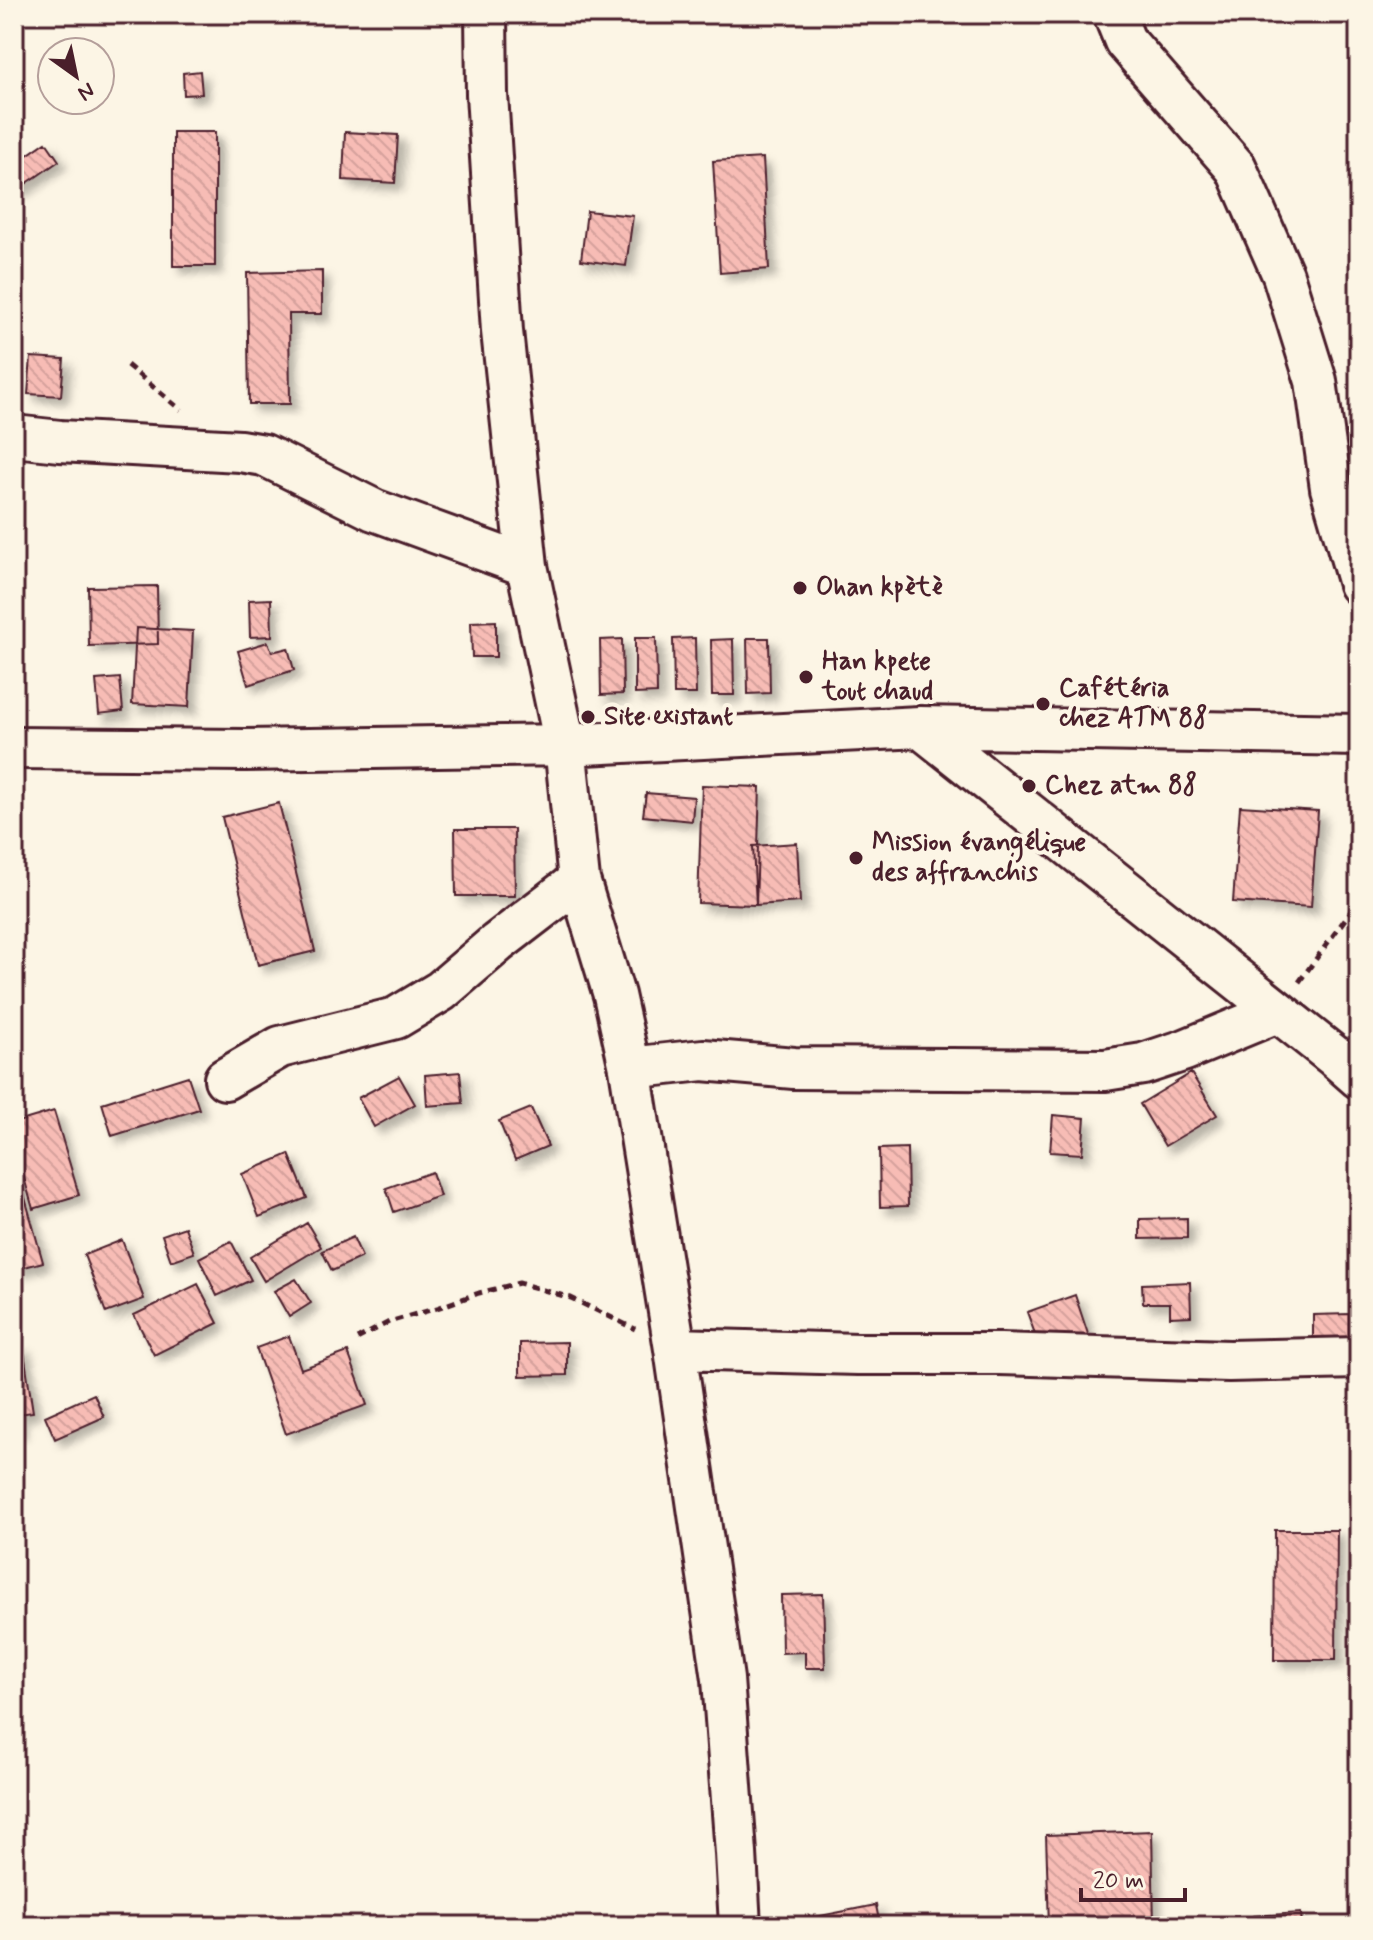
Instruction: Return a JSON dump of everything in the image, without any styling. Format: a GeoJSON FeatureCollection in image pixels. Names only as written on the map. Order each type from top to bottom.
{"type":"FeatureCollection","features":[{"type":"Feature","properties":{"kind":"street"},"geometry":{"type":"LineString","coordinates":[[486,14],[487,94],[502,331],[527,566],[565,745],[579,880],[614,995],[630,1068],[675,1349],[723,1679],[740,1926]]}},
{"type":"Feature","properties":{"kind":"street"},"geometry":{"type":"LineString","coordinates":[[1114,14],[1125,41],[1236,168],[1283,275],[1316,381],[1331,488],[1359,584]]}},
{"type":"Feature","properties":{"kind":"street"},"geometry":{"type":"LineString","coordinates":[[14,436],[264,455],[374,510],[527,566]]}},
{"type":"Feature","properties":{"kind":"street"},"geometry":{"type":"LineString","coordinates":[[920,727],[1359,1078]]}},
{"type":"Feature","properties":{"kind":"street"},"geometry":{"type":"LineString","coordinates":[[14,748],[245,750],[565,745],[920,727],[1359,735]]}},
{"type":"Feature","properties":{"kind":"street"},"geometry":{"type":"LineString","coordinates":[[225,1079],[280,1047],[396,1018],[441,991],[579,880]]}},
{"type":"Feature","properties":{"kind":"street"},"geometry":{"type":"LineString","coordinates":[[630,1068],[703,1060],[794,1068],[1105,1070],[1143,1064],[1185,1050],[1277,1012]]}},
{"type":"Feature","properties":{"kind":"street"},"geometry":{"type":"LineString","coordinates":[[675,1349],[1229,1361],[1359,1358]]}},
{"type":"Feature","properties":{"kind":"path"},"geometry":{"type":"LineString","coordinates":[[1277,1012],[1351,911],[1359,857]]}},
{"type":"Feature","properties":{"kind":"path"},"geometry":{"type":"LineString","coordinates":[[357,1339],[389,1322],[519,1283],[571,1298],[675,1349]]}},
{"type":"Feature","properties":{"kind":"building"},"geometry":{"type":"Polygon","coordinates":[[[200,71],[202,94],[184,95],[183,73],[200,71]]]}},
{"type":"Feature","properties":{"kind":"building"},"geometry":{"type":"Polygon","coordinates":[[[173,132],[215,132],[215,266],[173,266],[173,132]]]}},
{"type":"Feature","properties":{"kind":"building"},"geometry":{"type":"Polygon","coordinates":[[[345,132],[398,135],[395,183],[343,180],[345,132]]]}},
{"type":"Feature","properties":{"kind":"building"},"geometry":{"type":"Polygon","coordinates":[[[46,142],[59,161],[17,190],[14,186],[14,164],[46,142]]]}},
{"type":"Feature","properties":{"kind":"building"},"geometry":{"type":"Polygon","coordinates":[[[763,158],[769,269],[720,273],[713,161],[763,158]]]}},
{"type":"Feature","properties":{"kind":"building"},"geometry":{"type":"Polygon","coordinates":[[[587,211],[633,216],[626,266],[581,260],[587,211]]]}},
{"type":"Feature","properties":{"kind":"building"},"geometry":{"type":"Polygon","coordinates":[[[322,271],[322,314],[289,314],[290,404],[249,404],[247,273],[322,271]]]}},
{"type":"Feature","properties":{"kind":"building"},"geometry":{"type":"Polygon","coordinates":[[[31,357],[64,359],[61,396],[28,394],[31,357]]]}},
{"type":"Feature","properties":{"kind":"building"},"geometry":{"type":"Polygon","coordinates":[[[157,586],[158,644],[89,646],[88,587],[157,586]]]}},
{"type":"Feature","properties":{"kind":"building"},"geometry":{"type":"Polygon","coordinates":[[[271,599],[272,636],[250,637],[249,600],[271,599]]]}},
{"type":"Feature","properties":{"kind":"building"},"geometry":{"type":"Polygon","coordinates":[[[496,621],[496,657],[472,657],[471,622],[496,621]]]}},
{"type":"Feature","properties":{"kind":"building"},"geometry":{"type":"Polygon","coordinates":[[[136,628],[193,631],[189,707],[132,704],[136,628]]]}},
{"type":"Feature","properties":{"kind":"building"},"geometry":{"type":"Polygon","coordinates":[[[635,638],[656,638],[657,693],[635,694],[635,638]]]}},
{"type":"Feature","properties":{"kind":"building"},"geometry":{"type":"Polygon","coordinates":[[[695,638],[696,694],[674,694],[673,639],[695,638]]]}},
{"type":"Feature","properties":{"kind":"building"},"geometry":{"type":"Polygon","coordinates":[[[747,638],[769,638],[770,693],[748,694],[747,638]]]}},
{"type":"Feature","properties":{"kind":"building"},"geometry":{"type":"Polygon","coordinates":[[[622,639],[623,694],[601,695],[600,640],[622,639]]]}},
{"type":"Feature","properties":{"kind":"building"},"geometry":{"type":"Polygon","coordinates":[[[733,639],[734,695],[712,695],[711,640],[733,639]]]}},
{"type":"Feature","properties":{"kind":"building"},"geometry":{"type":"Polygon","coordinates":[[[268,642],[272,652],[288,648],[294,670],[248,685],[238,651],[268,642]]]}},
{"type":"Feature","properties":{"kind":"building"},"geometry":{"type":"Polygon","coordinates":[[[120,678],[123,711],[99,714],[96,680],[120,678]]]}},
{"type":"Feature","properties":{"kind":"building"},"geometry":{"type":"Polygon","coordinates":[[[702,785],[760,787],[756,905],[698,903],[702,785]]]}},
{"type":"Feature","properties":{"kind":"building"},"geometry":{"type":"Polygon","coordinates":[[[646,793],[694,797],[692,821],[643,816],[646,793]]]}},
{"type":"Feature","properties":{"kind":"building"},"geometry":{"type":"Polygon","coordinates":[[[279,803],[315,951],[258,965],[222,817],[279,803]]]}},
{"type":"Feature","properties":{"kind":"building"},"geometry":{"type":"Polygon","coordinates":[[[1240,806],[1318,811],[1311,907],[1233,902],[1240,806]]]}},
{"type":"Feature","properties":{"kind":"building"},"geometry":{"type":"Polygon","coordinates":[[[455,829],[514,829],[515,896],[456,896],[455,829]]]}},
{"type":"Feature","properties":{"kind":"building"},"geometry":{"type":"Polygon","coordinates":[[[797,843],[800,902],[756,905],[753,846],[797,843]]]}},
{"type":"Feature","properties":{"kind":"building"},"geometry":{"type":"Polygon","coordinates":[[[460,1072],[463,1103],[427,1106],[425,1075],[460,1072]]]}},
{"type":"Feature","properties":{"kind":"building"},"geometry":{"type":"Polygon","coordinates":[[[1191,1073],[1217,1115],[1165,1146],[1140,1104],[1191,1073]]]}},
{"type":"Feature","properties":{"kind":"building"},"geometry":{"type":"Polygon","coordinates":[[[188,1076],[199,1109],[112,1136],[102,1103],[188,1076]]]}},
{"type":"Feature","properties":{"kind":"building"},"geometry":{"type":"Polygon","coordinates":[[[399,1076],[415,1104],[374,1127],[358,1098],[399,1076]]]}},
{"type":"Feature","properties":{"kind":"building"},"geometry":{"type":"Polygon","coordinates":[[[531,1108],[548,1146],[515,1160],[499,1121],[531,1108]]]}},
{"type":"Feature","properties":{"kind":"building"},"geometry":{"type":"Polygon","coordinates":[[[54,1111],[79,1195],[33,1209],[14,1143],[14,1123],[54,1111]]]}},
{"type":"Feature","properties":{"kind":"building"},"geometry":{"type":"Polygon","coordinates":[[[1053,1115],[1085,1118],[1082,1154],[1050,1152],[1053,1115]]]}},
{"type":"Feature","properties":{"kind":"building"},"geometry":{"type":"Polygon","coordinates":[[[907,1148],[908,1206],[880,1207],[879,1149],[907,1148]]]}},
{"type":"Feature","properties":{"kind":"building"},"geometry":{"type":"Polygon","coordinates":[[[289,1154],[307,1198],[259,1217],[242,1174],[289,1154]]]}},
{"type":"Feature","properties":{"kind":"building"},"geometry":{"type":"Polygon","coordinates":[[[432,1172],[440,1196],[394,1212],[386,1188],[432,1172]]]}},
{"type":"Feature","properties":{"kind":"building"},"geometry":{"type":"Polygon","coordinates":[[[20,1180],[43,1262],[14,1270],[14,1181],[20,1180]]]}},
{"type":"Feature","properties":{"kind":"building"},"geometry":{"type":"Polygon","coordinates":[[[1187,1218],[1187,1238],[1140,1239],[1140,1219],[1187,1218]]]}},
{"type":"Feature","properties":{"kind":"building"},"geometry":{"type":"Polygon","coordinates":[[[307,1223],[321,1247],[264,1281],[250,1257],[307,1223]]]}},
{"type":"Feature","properties":{"kind":"building"},"geometry":{"type":"Polygon","coordinates":[[[185,1227],[194,1253],[171,1261],[162,1235],[185,1227]]]}},
{"type":"Feature","properties":{"kind":"building"},"geometry":{"type":"Polygon","coordinates":[[[353,1237],[362,1257],[332,1271],[322,1251],[353,1237]]]}},
{"type":"Feature","properties":{"kind":"building"},"geometry":{"type":"Polygon","coordinates":[[[122,1240],[144,1299],[106,1313],[84,1255],[122,1240]]]}},
{"type":"Feature","properties":{"kind":"building"},"geometry":{"type":"Polygon","coordinates":[[[231,1241],[251,1280],[217,1296],[199,1258],[231,1241]]]}},
{"type":"Feature","properties":{"kind":"building"},"geometry":{"type":"Polygon","coordinates":[[[296,1279],[311,1303],[289,1317],[274,1291],[296,1279]]]}},
{"type":"Feature","properties":{"kind":"building"},"geometry":{"type":"Polygon","coordinates":[[[1190,1282],[1191,1316],[1170,1317],[1170,1303],[1143,1303],[1142,1284],[1190,1282]]]}},
{"type":"Feature","properties":{"kind":"building"},"geometry":{"type":"Polygon","coordinates":[[[198,1284],[218,1323],[154,1355],[134,1315],[198,1284]]]}},
{"type":"Feature","properties":{"kind":"building"},"geometry":{"type":"Polygon","coordinates":[[[1075,1295],[1089,1337],[1042,1353],[1027,1312],[1075,1295]]]}},
{"type":"Feature","properties":{"kind":"building"},"geometry":{"type":"Polygon","coordinates":[[[1349,1314],[1349,1347],[1313,1348],[1313,1315],[1349,1314]]]}},
{"type":"Feature","properties":{"kind":"building"},"geometry":{"type":"Polygon","coordinates":[[[289,1336],[301,1369],[348,1352],[367,1405],[286,1434],[256,1348],[289,1336]]]}},
{"type":"Feature","properties":{"kind":"building"},"geometry":{"type":"Polygon","coordinates":[[[567,1342],[567,1375],[520,1376],[520,1343],[567,1342]]]}},
{"type":"Feature","properties":{"kind":"building"},"geometry":{"type":"Polygon","coordinates":[[[23,1346],[33,1412],[18,1414],[20,1430],[14,1430],[14,1348],[23,1346]]]}},
{"type":"Feature","properties":{"kind":"building"},"geometry":{"type":"Polygon","coordinates":[[[94,1394],[104,1417],[55,1439],[45,1416],[94,1394]]]}},
{"type":"Feature","properties":{"kind":"building"},"geometry":{"type":"Polygon","coordinates":[[[1275,1530],[1337,1530],[1336,1660],[1274,1660],[1275,1530]]]}},
{"type":"Feature","properties":{"kind":"building"},"geometry":{"type":"Polygon","coordinates":[[[823,1594],[825,1668],[805,1668],[805,1652],[782,1653],[781,1595],[823,1594]]]}},
{"type":"Feature","properties":{"kind":"building"},"geometry":{"type":"Polygon","coordinates":[[[1152,1831],[1154,1926],[1049,1926],[1046,1835],[1152,1831]]]}},
{"type":"Feature","properties":{"kind":"building"},"geometry":{"type":"Polygon","coordinates":[[[876,1905],[880,1926],[807,1926],[805,1919],[876,1905]]]}},
{"type":"Feature","properties":{"kind":"building"},"geometry":{"type":"Polygon","coordinates":[[[1301,1913],[1302,1926],[1254,1926],[1253,1916],[1301,1913]]]}},
{"type":"Feature","properties":{"kind":"place","name":"Ohan kpètè"},"geometry":{"type":"Point","coordinates":[800,588]}},
{"type":"Feature","properties":{"kind":"place","name":"Han kpete tout chaud"},"geometry":{"type":"Point","coordinates":[806,677]}},
{"type":"Feature","properties":{"kind":"place","name":"Cafétéria chez ATM 88"},"geometry":{"type":"Point","coordinates":[1043,704]}},
{"type":"Feature","properties":{"kind":"place","name":"Site existant"},"geometry":{"type":"Point","coordinates":[588,717]}},
{"type":"Feature","properties":{"kind":"place","name":"Chez atm 88"},"geometry":{"type":"Point","coordinates":[1029,786]}},
{"type":"Feature","properties":{"kind":"place","name":"Mission évangélique des affranchis"},"geometry":{"type":"Point","coordinates":[856,858]}}]}
